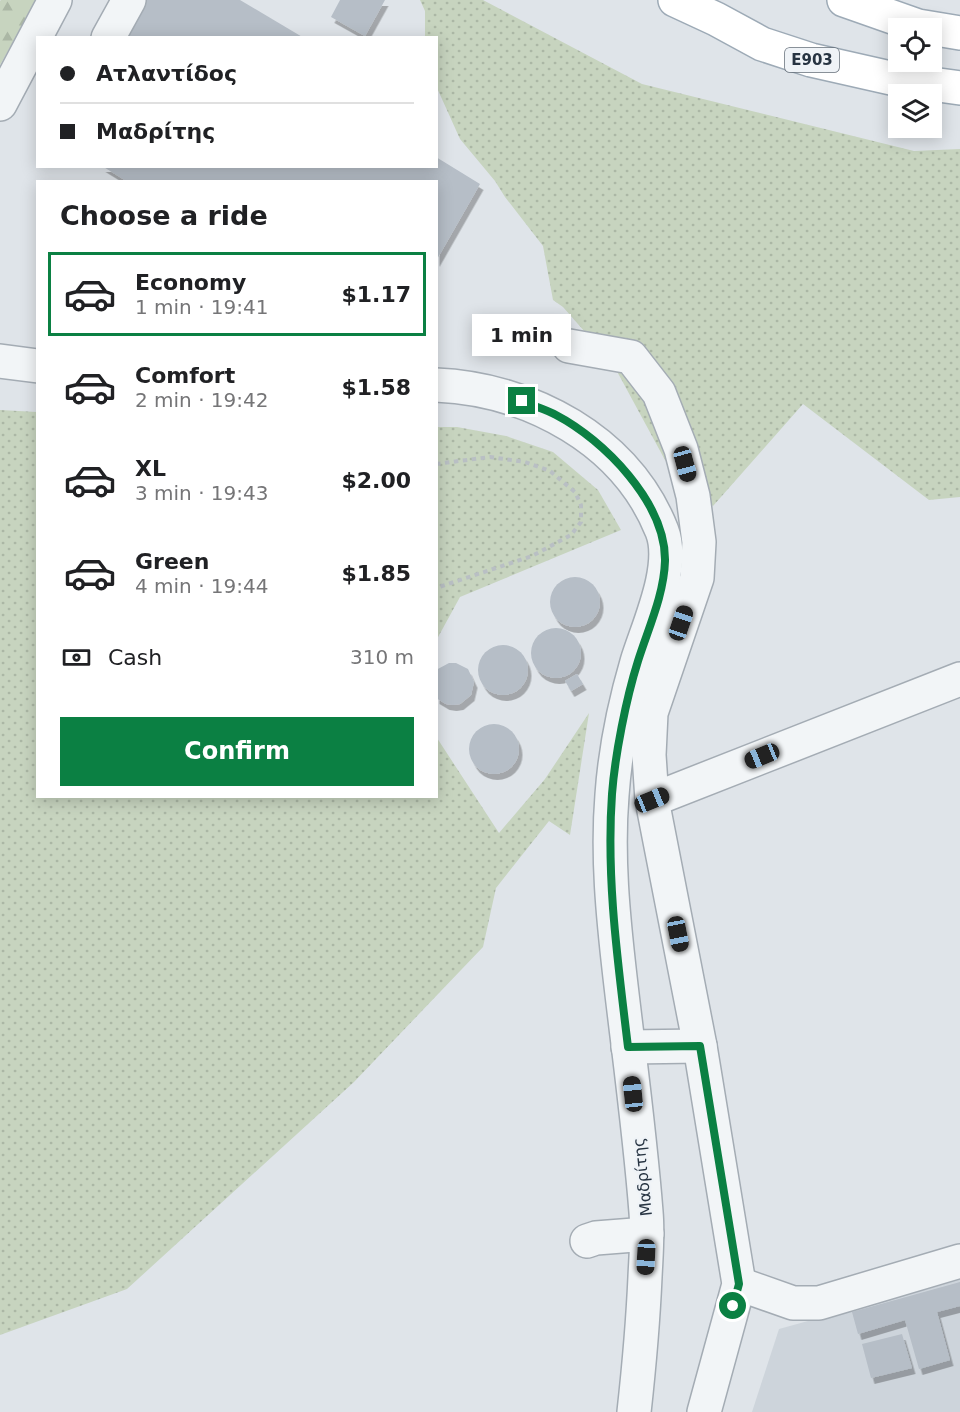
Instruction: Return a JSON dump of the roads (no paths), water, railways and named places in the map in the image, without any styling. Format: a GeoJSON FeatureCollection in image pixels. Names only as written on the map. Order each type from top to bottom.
{"type":"FeatureCollection","features":[{"type":"Feature","properties":{"kind":"main road","name":"E903"},"geometry":{"type":"LineString","coordinates":[[675,0],[762,44],[811,60],[895,79],[960,88]]}},
{"type":"Feature","properties":{"kind":"main road"},"geometry":{"type":"LineString","coordinates":[[844,0],[918,26],[960,33]]}},
{"type":"Feature","properties":{"kind":"street"},"geometry":{"type":"LineString","coordinates":[[0,104],[55,0]]}},
{"type":"Feature","properties":{"kind":"street"},"geometry":{"type":"LineString","coordinates":[[109,36],[129,0]]}},
{"type":"Feature","properties":{"kind":"street"},"geometry":{"type":"LineString","coordinates":[[569,346],[631,357],[659,393],[681,448],[693,496],[699,542],[697,578],[651,712],[649,755],[652,800],[700,1046],[739,1284],[704,1412]]}},
{"type":"Feature","properties":{"kind":"street"},"geometry":{"type":"LineString","coordinates":[[0,361],[36,366]]}},
{"type":"Feature","properties":{"kind":"street","name":"Μαδρίτης"},"geometry":{"type":"LineString","coordinates":[[438,385],[491,393],[522,401],[556,415],[607,452],[628,474],[644,497],[663,533],[665,562],[659,597],[637,663],[612,792],[609,858],[614,927],[647,1234],[643,1325],[634,1412]]}},
{"type":"Feature","properties":{"kind":"street"},"geometry":{"type":"LineString","coordinates":[[652,800],[960,679]]}},
{"type":"Feature","properties":{"kind":"street"},"geometry":{"type":"LineString","coordinates":[[628,1047],[700,1046]]}},
{"type":"Feature","properties":{"kind":"street"},"geometry":{"type":"LineString","coordinates":[[587,1241],[596,1238],[647,1234]]}},
{"type":"Feature","properties":{"kind":"street"},"geometry":{"type":"LineString","coordinates":[[739,1284],[793,1303],[819,1304],[960,1261]]}}]}
